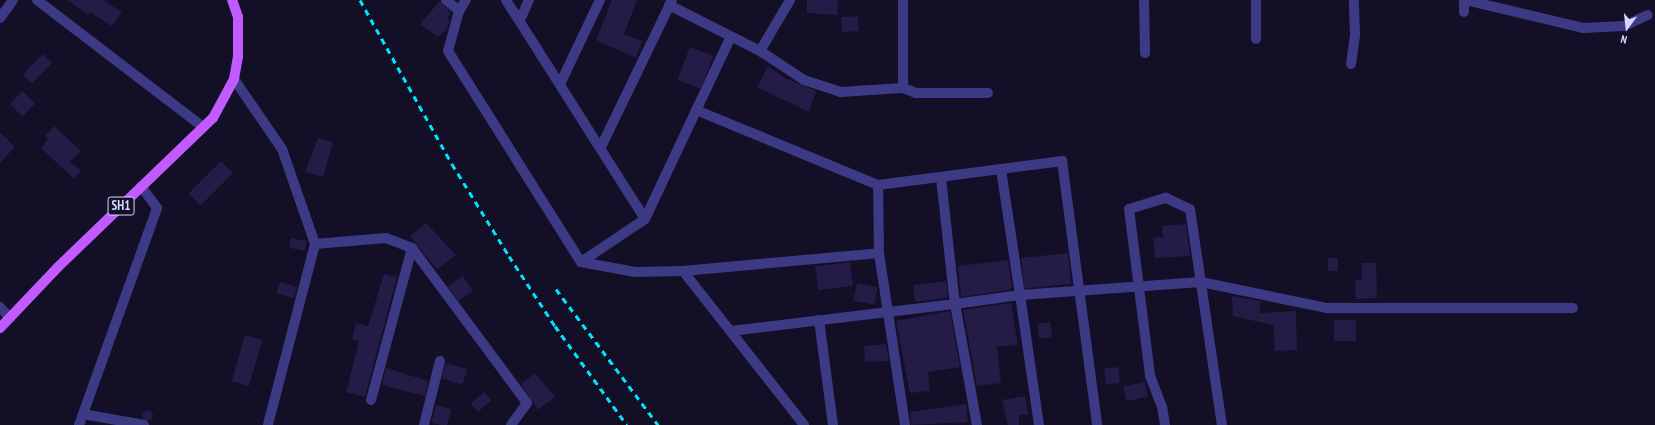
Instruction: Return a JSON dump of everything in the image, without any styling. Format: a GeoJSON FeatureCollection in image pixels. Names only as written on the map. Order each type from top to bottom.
{"type":"FeatureCollection","features":[{"type":"Feature","properties":{"kind":"main road","name":"SH1"},"geometry":{"type":"LineString","coordinates":[[0,328],[141,186],[213,118],[234,78],[238,57],[238,18],[232,0]]}},
{"type":"Feature","properties":{"kind":"street"},"geometry":{"type":"LineString","coordinates":[[0,18],[13,0]]}},
{"type":"Feature","properties":{"kind":"street"},"geometry":{"type":"LineString","coordinates":[[37,0],[203,127]]}},
{"type":"Feature","properties":{"kind":"street"},"geometry":{"type":"LineString","coordinates":[[446,0],[459,11]]}},
{"type":"Feature","properties":{"kind":"street"},"geometry":{"type":"LineString","coordinates":[[466,0],[459,11],[448,51],[581,262],[635,272],[683,271],[880,253]]}},
{"type":"Feature","properties":{"kind":"street"},"geometry":{"type":"LineString","coordinates":[[506,0],[561,82],[645,219]]}},
{"type":"Feature","properties":{"kind":"street"},"geometry":{"type":"LineString","coordinates":[[520,20],[529,0]]}},
{"type":"Feature","properties":{"kind":"street"},"geometry":{"type":"LineString","coordinates":[[561,82],[600,0]]}},
{"type":"Feature","properties":{"kind":"street"},"geometry":{"type":"LineString","coordinates":[[760,51],[790,0]]}},
{"type":"Feature","properties":{"kind":"street"},"geometry":{"type":"LineString","coordinates":[[903,0],[903,88]]}},
{"type":"Feature","properties":{"kind":"street"},"geometry":{"type":"LineString","coordinates":[[1144,0],[1145,53]]}},
{"type":"Feature","properties":{"kind":"street"},"geometry":{"type":"LineString","coordinates":[[1256,0],[1256,39]]}},
{"type":"Feature","properties":{"kind":"street"},"geometry":{"type":"LineString","coordinates":[[1351,64],[1355,36],[1354,0]]}},
{"type":"Feature","properties":{"kind":"street"},"geometry":{"type":"LineString","coordinates":[[1464,12],[1465,0],[1583,28],[1624,26],[1648,16]]}},
{"type":"Feature","properties":{"kind":"street"},"geometry":{"type":"LineString","coordinates":[[601,147],[670,3],[730,38],[760,51],[804,80],[840,92],[903,88],[916,93],[988,93]]}},
{"type":"Feature","properties":{"kind":"street"},"geometry":{"type":"LineString","coordinates":[[581,262],[645,219],[730,38]]}},
{"type":"Feature","properties":{"kind":"street"},"geometry":{"type":"LineString","coordinates":[[234,78],[282,149],[315,244],[268,425]]}},
{"type":"Feature","properties":{"kind":"street"},"geometry":{"type":"LineString","coordinates":[[696,110],[878,185],[887,181],[940,178],[1062,161],[1097,425]]}},
{"type":"Feature","properties":{"kind":"street"},"geometry":{"type":"LineString","coordinates":[[1001,169],[1039,425]]}},
{"type":"Feature","properties":{"kind":"street"},"geometry":{"type":"LineString","coordinates":[[940,178],[955,304],[977,425]]}},
{"type":"Feature","properties":{"kind":"street"},"geometry":{"type":"LineString","coordinates":[[878,185],[880,253],[887,314],[905,425]]}},
{"type":"Feature","properties":{"kind":"street"},"geometry":{"type":"LineString","coordinates":[[79,425],[157,208],[141,186]]}},
{"type":"Feature","properties":{"kind":"street"},"geometry":{"type":"LineString","coordinates":[[1165,425],[1162,407],[1150,375],[1137,286],[1129,209],[1166,198],[1190,209],[1222,425]]}},
{"type":"Feature","properties":{"kind":"street"},"geometry":{"type":"LineString","coordinates":[[315,244],[386,238],[412,248],[527,403],[511,425]]}},
{"type":"Feature","properties":{"kind":"street"},"geometry":{"type":"LineString","coordinates":[[371,400],[412,248]]}},
{"type":"Feature","properties":{"kind":"street"},"geometry":{"type":"LineString","coordinates":[[683,271],[804,425]]}},
{"type":"Feature","properties":{"kind":"street"},"geometry":{"type":"LineString","coordinates":[[731,331],[819,320],[887,314],[1020,295],[1201,282],[1326,308],[1573,308]]}},
{"type":"Feature","properties":{"kind":"street"},"geometry":{"type":"LineString","coordinates":[[0,307],[10,318]]}},
{"type":"Feature","properties":{"kind":"street"},"geometry":{"type":"LineString","coordinates":[[819,320],[833,425]]}},
{"type":"Feature","properties":{"kind":"street"},"geometry":{"type":"LineString","coordinates":[[424,425],[440,361]]}},
{"type":"Feature","properties":{"kind":"street"},"geometry":{"type":"LineString","coordinates":[[83,414],[144,425]]}},
{"type":"Feature","properties":{"kind":"building"},"geometry":{"type":"Polygon","coordinates":[[[67,0],[103,0],[122,12],[112,26],[90,12],[88,15],[67,0]]]}},
{"type":"Feature","properties":{"kind":"building"},"geometry":{"type":"Polygon","coordinates":[[[612,0],[637,0],[624,34],[642,41],[636,58],[596,40],[612,0]]]}},
{"type":"Feature","properties":{"kind":"building"},"geometry":{"type":"Polygon","coordinates":[[[807,0],[838,0],[837,15],[807,13],[807,0]]]}},
{"type":"Feature","properties":{"kind":"building"},"geometry":{"type":"Polygon","coordinates":[[[440,1],[451,13],[447,18],[450,20],[447,29],[438,37],[420,24],[440,1]]]}},
{"type":"Feature","properties":{"kind":"building"},"geometry":{"type":"Polygon","coordinates":[[[858,16],[859,31],[842,32],[841,17],[858,16]]]}},
{"type":"Feature","properties":{"kind":"building"},"geometry":{"type":"Polygon","coordinates":[[[690,47],[713,56],[701,89],[677,80],[690,47]]]}},
{"type":"Feature","properties":{"kind":"building"},"geometry":{"type":"Polygon","coordinates":[[[43,54],[52,63],[32,84],[22,75],[43,54]]]}},
{"type":"Feature","properties":{"kind":"building"},"geometry":{"type":"Polygon","coordinates":[[[768,66],[785,78],[816,91],[809,112],[757,87],[768,66]]]}},
{"type":"Feature","properties":{"kind":"building"},"geometry":{"type":"Polygon","coordinates":[[[22,91],[35,103],[23,116],[10,104],[22,91]]]}},
{"type":"Feature","properties":{"kind":"building"},"geometry":{"type":"Polygon","coordinates":[[[54,126],[81,151],[70,162],[81,171],[74,179],[41,148],[48,139],[45,136],[54,126]]]}},
{"type":"Feature","properties":{"kind":"building"},"geometry":{"type":"Polygon","coordinates":[[[0,132],[15,147],[0,163],[0,132]]]}},
{"type":"Feature","properties":{"kind":"building"},"geometry":{"type":"Polygon","coordinates":[[[318,138],[333,142],[323,177],[305,172],[318,138]]]}},
{"type":"Feature","properties":{"kind":"building"},"geometry":{"type":"Polygon","coordinates":[[[221,161],[233,173],[200,206],[188,194],[221,161]]]}},
{"type":"Feature","properties":{"kind":"building"},"geometry":{"type":"Polygon","coordinates":[[[426,223],[456,255],[437,270],[410,236],[426,223]]]}},
{"type":"Feature","properties":{"kind":"building"},"geometry":{"type":"Polygon","coordinates":[[[1186,224],[1190,256],[1155,258],[1153,238],[1163,237],[1162,226],[1186,224]]]}},
{"type":"Feature","properties":{"kind":"building"},"geometry":{"type":"Polygon","coordinates":[[[291,238],[307,241],[305,251],[289,248],[291,238]]]}},
{"type":"Feature","properties":{"kind":"building"},"geometry":{"type":"Polygon","coordinates":[[[1068,253],[1071,284],[1024,289],[1021,258],[1068,253]]]}},
{"type":"Feature","properties":{"kind":"building"},"geometry":{"type":"Polygon","coordinates":[[[1328,258],[1338,258],[1338,271],[1328,271],[1328,258]]]}},
{"type":"Feature","properties":{"kind":"building"},"geometry":{"type":"Polygon","coordinates":[[[1008,260],[1012,287],[1009,290],[961,297],[958,266],[1008,260]]]}},
{"type":"Feature","properties":{"kind":"building"},"geometry":{"type":"Polygon","coordinates":[[[850,262],[853,286],[818,290],[815,266],[850,262]]]}},
{"type":"Feature","properties":{"kind":"building"},"geometry":{"type":"Polygon","coordinates":[[[1362,263],[1376,263],[1377,298],[1356,299],[1355,280],[1362,280],[1362,263]]]}},
{"type":"Feature","properties":{"kind":"building"},"geometry":{"type":"Polygon","coordinates":[[[384,274],[397,277],[365,397],[346,392],[359,341],[352,339],[356,323],[368,326],[384,274]]]}},
{"type":"Feature","properties":{"kind":"building"},"geometry":{"type":"Polygon","coordinates":[[[463,276],[473,291],[458,301],[448,286],[463,276]]]}},
{"type":"Feature","properties":{"kind":"building"},"geometry":{"type":"Polygon","coordinates":[[[946,281],[948,298],[915,302],[913,285],[946,281]]]}},
{"type":"Feature","properties":{"kind":"building"},"geometry":{"type":"Polygon","coordinates":[[[280,282],[297,287],[294,298],[277,294],[280,282]]]}},
{"type":"Feature","properties":{"kind":"building"},"geometry":{"type":"Polygon","coordinates":[[[857,283],[878,287],[874,305],[854,301],[857,283]]]}},
{"type":"Feature","properties":{"kind":"building"},"geometry":{"type":"Polygon","coordinates":[[[1232,296],[1261,301],[1259,313],[1296,311],[1297,350],[1275,351],[1273,325],[1233,316],[1232,296]]]}},
{"type":"Feature","properties":{"kind":"building"},"geometry":{"type":"Polygon","coordinates":[[[1011,303],[1018,345],[997,347],[1001,383],[977,386],[963,310],[1011,303]]]}},
{"type":"Feature","properties":{"kind":"building"},"geometry":{"type":"Polygon","coordinates":[[[950,311],[960,367],[928,372],[930,391],[910,393],[896,321],[950,311]]]}},
{"type":"Feature","properties":{"kind":"building"},"geometry":{"type":"Polygon","coordinates":[[[1334,320],[1356,320],[1356,341],[1334,341],[1334,320]]]}},
{"type":"Feature","properties":{"kind":"building"},"geometry":{"type":"Polygon","coordinates":[[[1050,322],[1052,337],[1039,339],[1037,324],[1050,322]]]}},
{"type":"Feature","properties":{"kind":"building"},"geometry":{"type":"Polygon","coordinates":[[[245,335],[262,340],[249,386],[232,381],[245,335]]]}},
{"type":"Feature","properties":{"kind":"building"},"geometry":{"type":"Polygon","coordinates":[[[886,344],[889,361],[865,362],[864,346],[886,344]]]}},
{"type":"Feature","properties":{"kind":"building"},"geometry":{"type":"Polygon","coordinates":[[[446,363],[467,369],[463,384],[442,378],[446,363]]]}},
{"type":"Feature","properties":{"kind":"building"},"geometry":{"type":"Polygon","coordinates":[[[1118,367],[1120,383],[1106,385],[1104,369],[1118,367]]]}},
{"type":"Feature","properties":{"kind":"building"},"geometry":{"type":"Polygon","coordinates":[[[386,368],[428,381],[425,396],[382,385],[386,368]]]}},
{"type":"Feature","properties":{"kind":"building"},"geometry":{"type":"Polygon","coordinates":[[[535,373],[555,397],[538,410],[521,384],[535,373]]]}},
{"type":"Feature","properties":{"kind":"building"},"geometry":{"type":"Polygon","coordinates":[[[1145,382],[1148,397],[1126,401],[1123,386],[1145,382]]]}},
{"type":"Feature","properties":{"kind":"building"},"geometry":{"type":"Polygon","coordinates":[[[484,392],[491,400],[478,412],[470,404],[484,392]]]}},
{"type":"Feature","properties":{"kind":"building"},"geometry":{"type":"Polygon","coordinates":[[[1025,396],[1028,414],[1019,415],[1019,425],[1008,425],[1002,400],[1025,396]]]}},
{"type":"Feature","properties":{"kind":"building"},"geometry":{"type":"Polygon","coordinates":[[[966,404],[968,422],[911,425],[910,412],[966,404]]]}},
{"type":"Feature","properties":{"kind":"building"},"geometry":{"type":"Polygon","coordinates":[[[436,405],[451,409],[447,425],[431,422],[436,405]]]}},
{"type":"Feature","properties":{"kind":"building"},"geometry":{"type":"Polygon","coordinates":[[[147,409],[151,411],[153,415],[151,419],[147,421],[143,419],[141,415],[143,411],[147,409]]]}},
{"type":"Feature","properties":{"kind":"railway"},"geometry":{"type":"LineString","coordinates":[[360,0],[452,164],[509,256],[555,326],[627,425]]}},
{"type":"Feature","properties":{"kind":"railway"},"geometry":{"type":"LineString","coordinates":[[556,289],[658,425]]}}]}
